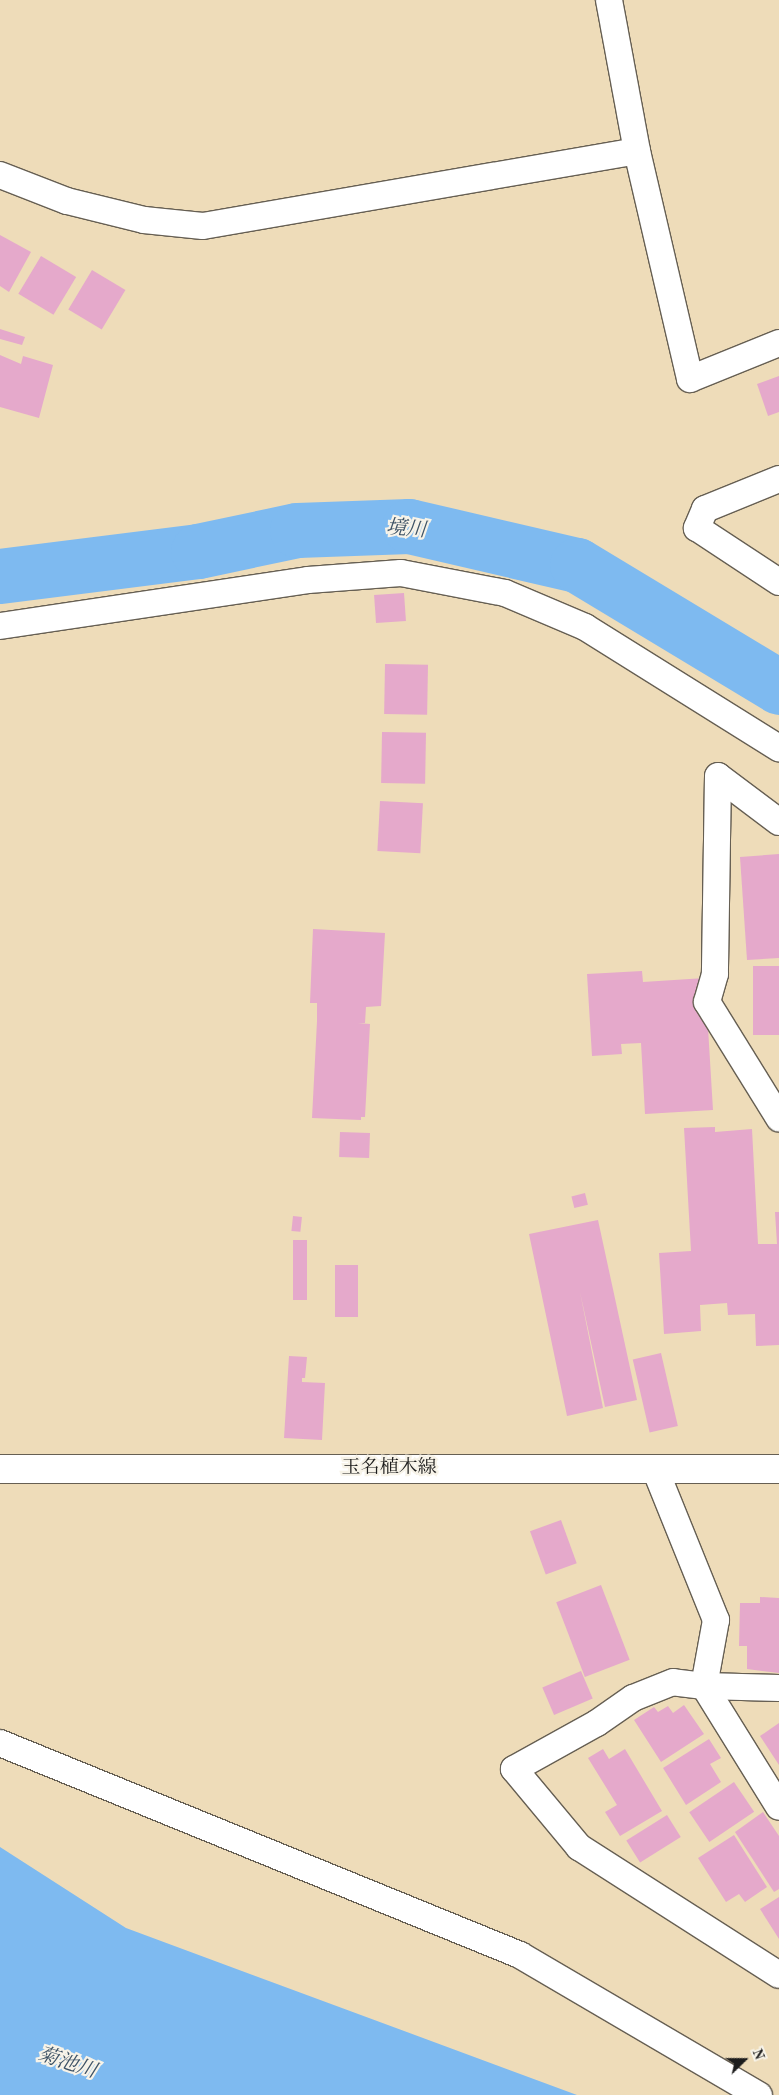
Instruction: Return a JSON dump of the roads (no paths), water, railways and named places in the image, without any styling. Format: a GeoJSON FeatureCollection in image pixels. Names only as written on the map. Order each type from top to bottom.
{"type":"FeatureCollection","features":[{"type":"Feature","properties":{"kind":"main road","name":"玉名植木線"},"geometry":{"type":"LineString","coordinates":[[0,1469],[779,1469]]}},
{"type":"Feature","properties":{"kind":"street"},"geometry":{"type":"LineString","coordinates":[[609,0],[637,151],[690,379],[779,343]]}},
{"type":"Feature","properties":{"kind":"street"},"geometry":{"type":"LineString","coordinates":[[0,175],[67,201],[144,220],[203,226],[637,151]]}},
{"type":"Feature","properties":{"kind":"street"},"geometry":{"type":"LineString","coordinates":[[779,479],[705,509],[697,528],[779,582]]}},
{"type":"Feature","properties":{"kind":"street"},"geometry":{"type":"LineString","coordinates":[[0,626],[308,580],[401,573],[504,593],[585,627],[779,748]]}},
{"type":"Feature","properties":{"kind":"street"},"geometry":{"type":"LineString","coordinates":[[779,822],[718,776],[715,974],[707,1002],[779,1118]]}},
{"type":"Feature","properties":{"kind":"street"},"geometry":{"type":"LineString","coordinates":[[655,1469],[716,1620],[704,1686],[779,1807]]}},
{"type":"Feature","properties":{"kind":"street"},"geometry":{"type":"LineString","coordinates":[[779,1688],[704,1686],[673,1682],[633,1698],[596,1723],[514,1769],[579,1847],[779,1975]]}},
{"type":"Feature","properties":{"kind":"street"},"geometry":{"type":"LineString","coordinates":[[0,1743],[520,1955],[759,2095]]}},
{"type":"Feature","properties":{"kind":"water","name":"菊池川"},"geometry":{"type":"Polygon","coordinates":[[[0,1847],[126,1928],[577,2095],[0,2095],[0,1847]]]}},
{"type":"Feature","properties":{"kind":"waterway","name":"境川"},"geometry":{"type":"LineString","coordinates":[[0,576],[198,551],[297,530],[409,526],[577,565],[779,687]]}}]}
